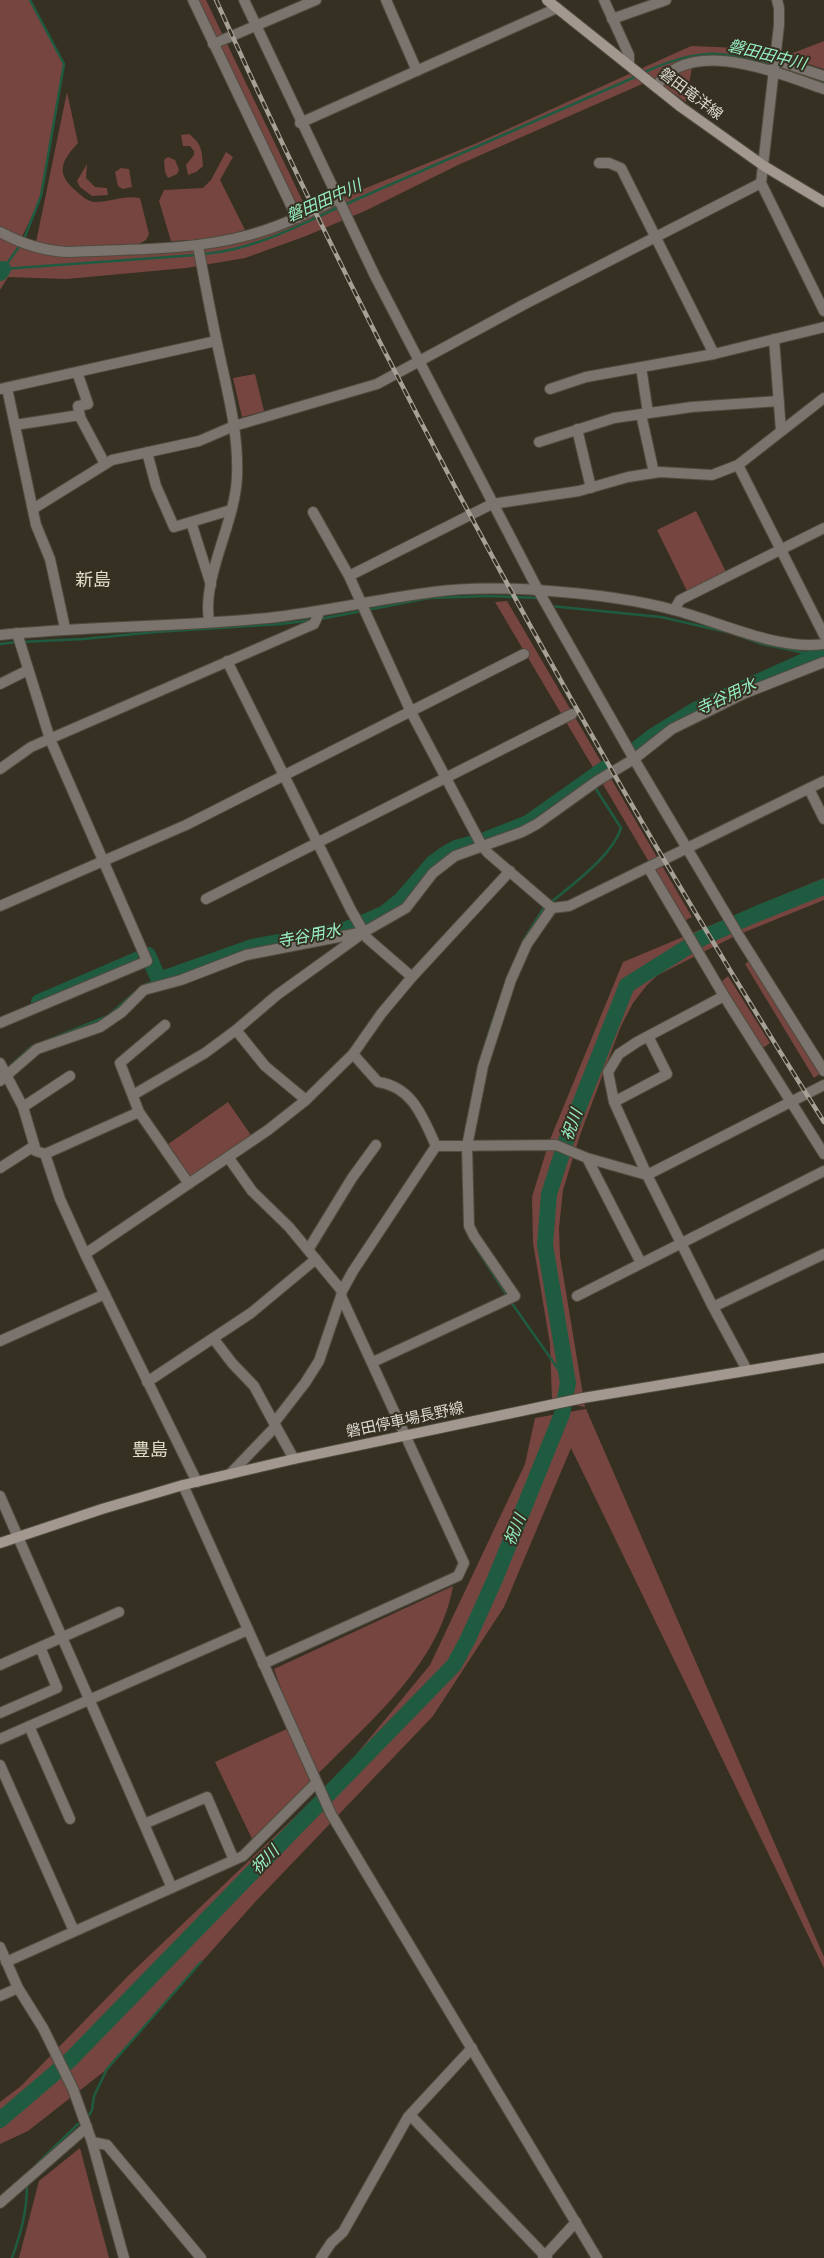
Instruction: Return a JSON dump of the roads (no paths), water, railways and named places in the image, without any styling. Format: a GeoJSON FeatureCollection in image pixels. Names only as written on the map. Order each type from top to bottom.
{"type":"FeatureCollection","features":[{"type":"Feature","properties":{"kind":"main road","name":"磐田竜洋線"},"geometry":{"type":"LineString","coordinates":[[547,0],[656,87],[764,166],[824,202]]}},
{"type":"Feature","properties":{"kind":"main road","name":"磐田停車場長野線"},"geometry":{"type":"LineString","coordinates":[[0,1543],[183,1485],[294,1459],[577,1399],[824,1358]]}},
{"type":"Feature","properties":{"kind":"street"},"geometry":{"type":"LineString","coordinates":[[194,0],[213,44],[297,218]]}},
{"type":"Feature","properties":{"kind":"street"},"geometry":{"type":"LineString","coordinates":[[244,0],[300,123],[419,362],[538,590],[634,759],[739,936],[824,1072]]}},
{"type":"Feature","properties":{"kind":"street"},"geometry":{"type":"LineString","coordinates":[[213,44],[316,0]]}},
{"type":"Feature","properties":{"kind":"street"},"geometry":{"type":"LineString","coordinates":[[386,0],[418,71]]}},
{"type":"Feature","properties":{"kind":"street"},"geometry":{"type":"LineString","coordinates":[[604,0],[629,55],[628,65]]}},
{"type":"Feature","properties":{"kind":"street"},"geometry":{"type":"LineString","coordinates":[[612,19],[666,0]]}},
{"type":"Feature","properties":{"kind":"street"},"geometry":{"type":"LineString","coordinates":[[777,0],[779,25],[761,183],[824,311]]}},
{"type":"Feature","properties":{"kind":"street"},"geometry":{"type":"LineString","coordinates":[[300,123],[557,8]]}},
{"type":"Feature","properties":{"kind":"street"},"geometry":{"type":"LineString","coordinates":[[656,87],[668,71],[693,61],[718,60],[774,72],[824,89]]}},
{"type":"Feature","properties":{"kind":"street"},"geometry":{"type":"LineString","coordinates":[[775,60],[824,76]]}},
{"type":"Feature","properties":{"kind":"street"},"geometry":{"type":"LineString","coordinates":[[599,163],[610,163],[621,168],[714,354]]}},
{"type":"Feature","properties":{"kind":"street"},"geometry":{"type":"LineString","coordinates":[[33,509],[112,460],[199,441],[234,426],[378,384],[523,305],[761,183]]}},
{"type":"Feature","properties":{"kind":"street"},"geometry":{"type":"LineString","coordinates":[[0,232],[31,247],[47,251],[68,252],[198,246],[250,235],[297,218],[338,199]]}},
{"type":"Feature","properties":{"kind":"street"},"geometry":{"type":"LineString","coordinates":[[198,246],[234,426],[237,455],[237,480],[211,585],[207,608],[209,621]]}},
{"type":"Feature","properties":{"kind":"street"},"geometry":{"type":"LineString","coordinates":[[550,389],[586,377],[714,354],[824,327]]}},
{"type":"Feature","properties":{"kind":"street"},"geometry":{"type":"LineString","coordinates":[[774,339],[781,432]]}},
{"type":"Feature","properties":{"kind":"street"},"geometry":{"type":"LineString","coordinates":[[65,628],[50,559],[36,525],[15,425],[4,389],[216,341]]}},
{"type":"Feature","properties":{"kind":"street"},"geometry":{"type":"LineString","coordinates":[[641,367],[645,413],[654,473]]}},
{"type":"Feature","properties":{"kind":"street"},"geometry":{"type":"LineString","coordinates":[[77,372],[88,404],[78,406],[80,415],[105,464]]}},
{"type":"Feature","properties":{"kind":"street"},"geometry":{"type":"LineString","coordinates":[[349,576],[492,504],[579,491],[628,477],[654,473],[712,474],[738,465],[824,398]]}},
{"type":"Feature","properties":{"kind":"street"},"geometry":{"type":"LineString","coordinates":[[540,442],[614,418],[692,407],[779,401]]}},
{"type":"Feature","properties":{"kind":"street"},"geometry":{"type":"LineString","coordinates":[[15,425],[80,415]]}},
{"type":"Feature","properties":{"kind":"street"},"geometry":{"type":"LineString","coordinates":[[577,429],[591,488]]}},
{"type":"Feature","properties":{"kind":"street"},"geometry":{"type":"LineString","coordinates":[[148,452],[156,486],[174,527],[231,510]]}},
{"type":"Feature","properties":{"kind":"street"},"geometry":{"type":"LineString","coordinates":[[738,465],[824,635]]}},
{"type":"Feature","properties":{"kind":"street"},"geometry":{"type":"LineString","coordinates":[[313,512],[349,576],[411,712],[482,846],[488,854],[552,908],[570,906],[824,781]]}},
{"type":"Feature","properties":{"kind":"street"},"geometry":{"type":"LineString","coordinates":[[191,522],[211,585]]}},
{"type":"Feature","properties":{"kind":"street"},"geometry":{"type":"LineString","coordinates":[[674,610],[680,600],[824,528]]}},
{"type":"Feature","properties":{"kind":"street"},"geometry":{"type":"LineString","coordinates":[[0,635],[65,628],[266,618],[362,605],[434,592],[487,588],[571,593],[674,610],[781,643],[810,647],[824,644]]}},
{"type":"Feature","properties":{"kind":"street"},"geometry":{"type":"LineString","coordinates":[[0,769],[31,747],[314,624],[320,611]]}},
{"type":"Feature","properties":{"kind":"street"},"geometry":{"type":"LineString","coordinates":[[0,1023],[147,961],[50,739],[16,633]]}},
{"type":"Feature","properties":{"kind":"street"},"geometry":{"type":"LineString","coordinates":[[0,906],[186,825],[524,654]]}},
{"type":"Feature","properties":{"kind":"street"},"geometry":{"type":"LineString","coordinates":[[227,662],[367,938],[412,977]]}},
{"type":"Feature","properties":{"kind":"street"},"geometry":{"type":"LineString","coordinates":[[133,1095],[204,1053],[236,1030],[277,995],[364,932],[406,908],[432,873],[444,863],[456,856],[522,832],[537,824],[634,759],[672,729],[743,694],[824,662]]}},
{"type":"Feature","properties":{"kind":"street"},"geometry":{"type":"LineString","coordinates":[[0,684],[28,670]]}},
{"type":"Feature","properties":{"kind":"street"},"geometry":{"type":"LineString","coordinates":[[206,899],[572,714]]}},
{"type":"Feature","properties":{"kind":"street"},"geometry":{"type":"LineString","coordinates":[[809,789],[824,819]]}},
{"type":"Feature","properties":{"kind":"street"},"geometry":{"type":"LineString","coordinates":[[648,869],[724,996],[824,1154]]}},
{"type":"Feature","properties":{"kind":"street"},"geometry":{"type":"LineString","coordinates":[[85,1254],[268,1130],[306,1100],[353,1054],[381,1014],[412,977],[510,871]]}},
{"type":"Feature","properties":{"kind":"street"},"geometry":{"type":"LineString","coordinates":[[373,1362],[515,1296],[469,1226],[467,1146],[483,1066],[510,980],[527,944],[552,908]]}},
{"type":"Feature","properties":{"kind":"street"},"geometry":{"type":"LineString","coordinates":[[3,1079],[37,1049],[100,1027],[122,1012],[144,990],[181,980],[246,955],[364,932]]}},
{"type":"Feature","properties":{"kind":"street"},"geometry":{"type":"LineString","coordinates":[[724,996],[648,1036],[619,1054],[608,1072],[614,1102],[647,1175],[713,1307],[747,1370]]}},
{"type":"Feature","properties":{"kind":"street"},"geometry":{"type":"LineString","coordinates":[[165,1025],[120,1063],[139,1112],[189,1184]]}},
{"type":"Feature","properties":{"kind":"street"},"geometry":{"type":"LineString","coordinates":[[236,1030],[265,1066],[306,1100]]}},
{"type":"Feature","properties":{"kind":"street"},"geometry":{"type":"LineString","coordinates":[[614,1102],[667,1074],[648,1036]]}},
{"type":"Feature","properties":{"kind":"street"},"geometry":{"type":"LineString","coordinates":[[353,1054],[378,1082],[392,1084],[417,1105],[436,1146]]}},
{"type":"Feature","properties":{"kind":"street"},"geometry":{"type":"LineString","coordinates":[[0,1063],[3,1079],[23,1107],[60,1199],[85,1254],[197,1482]]}},
{"type":"Feature","properties":{"kind":"street"},"geometry":{"type":"LineString","coordinates":[[23,1107],[70,1076]]}},
{"type":"Feature","properties":{"kind":"street"},"geometry":{"type":"LineString","coordinates":[[436,1146],[556,1145],[587,1158],[647,1175],[824,1085]]}},
{"type":"Feature","properties":{"kind":"street"},"geometry":{"type":"LineString","coordinates":[[0,1168],[31,1148],[41,1153],[139,1112]]}},
{"type":"Feature","properties":{"kind":"street"},"geometry":{"type":"LineString","coordinates":[[308,1250],[352,1178],[376,1145]]}},
{"type":"Feature","properties":{"kind":"street"},"geometry":{"type":"LineString","coordinates":[[230,1474],[275,1425],[319,1361],[341,1294],[353,1271],[436,1146]]}},
{"type":"Feature","properties":{"kind":"street"},"geometry":{"type":"LineString","coordinates":[[228,1157],[252,1191],[289,1227],[316,1259],[341,1294],[464,1563],[458,1576],[263,1664]]}},
{"type":"Feature","properties":{"kind":"street"},"geometry":{"type":"LineString","coordinates":[[587,1158],[641,1263]]}},
{"type":"Feature","properties":{"kind":"street"},"geometry":{"type":"LineString","coordinates":[[577,1296],[824,1171]]}},
{"type":"Feature","properties":{"kind":"street"},"geometry":{"type":"LineString","coordinates":[[713,1307],[824,1254]]}},
{"type":"Feature","properties":{"kind":"street"},"geometry":{"type":"LineString","coordinates":[[148,1382],[251,1313],[316,1259]]}},
{"type":"Feature","properties":{"kind":"street"},"geometry":{"type":"LineString","coordinates":[[0,1341],[105,1294]]}},
{"type":"Feature","properties":{"kind":"street"},"geometry":{"type":"LineString","coordinates":[[213,1338],[254,1386],[294,1459]]}},
{"type":"Feature","properties":{"kind":"street"},"geometry":{"type":"LineString","coordinates":[[183,1485],[331,1814],[596,2258]]}},
{"type":"Feature","properties":{"kind":"street"},"geometry":{"type":"LineString","coordinates":[[0,1496],[172,1888]]}},
{"type":"Feature","properties":{"kind":"street"},"geometry":{"type":"LineString","coordinates":[[1,1663],[119,1612]]}},
{"type":"Feature","properties":{"kind":"street"},"geometry":{"type":"LineString","coordinates":[[0,1739],[248,1630]]}},
{"type":"Feature","properties":{"kind":"street"},"geometry":{"type":"LineString","coordinates":[[0,1713],[58,1688],[40,1647]]}},
{"type":"Feature","properties":{"kind":"street"},"geometry":{"type":"LineString","coordinates":[[29,1726],[70,1819]]}},
{"type":"Feature","properties":{"kind":"street"},"geometry":{"type":"LineString","coordinates":[[0,1765],[74,1932]]}},
{"type":"Feature","properties":{"kind":"street"},"geometry":{"type":"LineString","coordinates":[[6,1962],[243,1856],[316,1784]]}},
{"type":"Feature","properties":{"kind":"street"},"geometry":{"type":"LineString","coordinates":[[144,1824],[207,1797],[234,1860]]}},
{"type":"Feature","properties":{"kind":"street"},"geometry":{"type":"LineString","coordinates":[[0,1947],[18,1988],[43,2028],[74,2089],[92,2142],[124,2258]]}},
{"type":"Feature","properties":{"kind":"street"},"geometry":{"type":"LineString","coordinates":[[0,1996],[18,1988]]}},
{"type":"Feature","properties":{"kind":"street"},"geometry":{"type":"LineString","coordinates":[[321,2258],[331,2242],[343,2232],[410,2115],[472,2048]]}},
{"type":"Feature","properties":{"kind":"street"},"geometry":{"type":"LineString","coordinates":[[410,2115],[545,2257],[576,2222]]}},
{"type":"Feature","properties":{"kind":"street"},"geometry":{"type":"LineString","coordinates":[[0,2203],[87,2127]]}},
{"type":"Feature","properties":{"kind":"street"},"geometry":{"type":"LineString","coordinates":[[92,2142],[106,2145],[200,2258]]}},
{"type":"Feature","properties":{"kind":"waterway"},"geometry":{"type":"LineString","coordinates":[[24,239],[41,196],[64,64],[30,0]]}},
{"type":"Feature","properties":{"kind":"waterway","name":"磐田田中川"},"geometry":{"type":"LineString","coordinates":[[647,71],[680,59],[709,54],[723,54],[754,60],[772,66]]}},
{"type":"Feature","properties":{"kind":"waterway","name":"磐田田中川"},"geometry":{"type":"LineString","coordinates":[[778,67],[824,82]]}},
{"type":"Feature","properties":{"kind":"waterway","name":"磐田田中川"},"geometry":{"type":"LineString","coordinates":[[344,205],[635,77]]}},
{"type":"Feature","properties":{"kind":"waterway","name":"磐田田中川"},"geometry":{"type":"LineString","coordinates":[[204,254],[222,252],[256,243],[290,230],[339,207]]}},
{"type":"Feature","properties":{"kind":"waterway"},"geometry":{"type":"LineString","coordinates":[[3,269],[21,244]]}},
{"type":"Feature","properties":{"kind":"waterway","name":"磐田田中川"},"geometry":{"type":"LineString","coordinates":[[3,269],[196,255]]}},
{"type":"Feature","properties":{"kind":"waterway","name":"磐田田中川"},"geometry":{"type":"LineString","coordinates":[[0,273],[3,269]]}},
{"type":"Feature","properties":{"kind":"waterway"},"geometry":{"type":"LineString","coordinates":[[367,610],[429,598],[489,596],[538,598]]}},
{"type":"Feature","properties":{"kind":"waterway"},"geometry":{"type":"LineString","coordinates":[[550,606],[661,617],[731,633],[762,644],[815,655]]}},
{"type":"Feature","properties":{"kind":"waterway"},"geometry":{"type":"LineString","coordinates":[[320,619],[362,611]]}},
{"type":"Feature","properties":{"kind":"waterway"},"geometry":{"type":"LineString","coordinates":[[21,642],[83,639],[312,620]]}},
{"type":"Feature","properties":{"kind":"waterway"},"geometry":{"type":"LineString","coordinates":[[0,644],[16,642]]}},
{"type":"Feature","properties":{"kind":"waterway","name":"寺谷用水"},"geometry":{"type":"LineString","coordinates":[[634,751],[653,736],[695,710],[824,652]]}},
{"type":"Feature","properties":{"kind":"waterway","name":"寺谷用水"},"geometry":{"type":"LineString","coordinates":[[39,1002],[148,955],[159,980],[252,947],[342,931],[367,921],[385,913],[401,900],[433,863],[444,855],[456,848],[485,840],[528,823],[604,769]]}},
{"type":"Feature","properties":{"kind":"waterway"},"geometry":{"type":"LineString","coordinates":[[550,903],[601,859],[621,828],[594,786]]}},
{"type":"Feature","properties":{"kind":"waterway","name":"祝川"},"geometry":{"type":"LineString","coordinates":[[0,2120],[69,2061],[454,1665],[495,1579],[562,1414],[568,1383],[545,1245],[549,1194],[569,1132],[627,985],[702,938],[824,887]]}},
{"type":"Feature","properties":{"kind":"waterway"},"geometry":{"type":"LineString","coordinates":[[523,941],[545,906]]}},
{"type":"Feature","properties":{"kind":"waterway"},"geometry":{"type":"LineString","coordinates":[[146,984],[159,980]]}},
{"type":"Feature","properties":{"kind":"waterway"},"geometry":{"type":"LineString","coordinates":[[9,1067],[31,1047],[108,1016],[141,987]]}},
{"type":"Feature","properties":{"kind":"waterway"},"geometry":{"type":"LineString","coordinates":[[480,1061],[493,1019]]}},
{"type":"Feature","properties":{"kind":"waterway"},"geometry":{"type":"LineString","coordinates":[[469,1237],[508,1297]]}},
{"type":"Feature","properties":{"kind":"waterway"},"geometry":{"type":"LineString","coordinates":[[511,1302],[568,1383]]}},
{"type":"Feature","properties":{"kind":"waterway"},"geometry":{"type":"LineString","coordinates":[[89,2115],[92,2110],[94,2096],[107,2069],[201,1962]]}},
{"type":"Feature","properties":{"kind":"waterway"},"geometry":{"type":"LineString","coordinates":[[38,2163],[78,2124]]}},
{"type":"Feature","properties":{"kind":"waterway"},"geometry":{"type":"LineString","coordinates":[[12,2258],[23,2222],[27,2185]]}},
{"type":"Feature","properties":{"kind":"railway"},"geometry":{"type":"LineString","coordinates":[[216,0],[283,145],[353,288],[425,431],[500,572],[658,849],[824,1122]]}},
{"type":"Feature","properties":{"kind":"district","name":"新島"},"geometry":{"type":"Point","coordinates":[93,580]}},
{"type":"Feature","properties":{"kind":"district","name":"豊島"},"geometry":{"type":"Point","coordinates":[150,1450]}}]}
